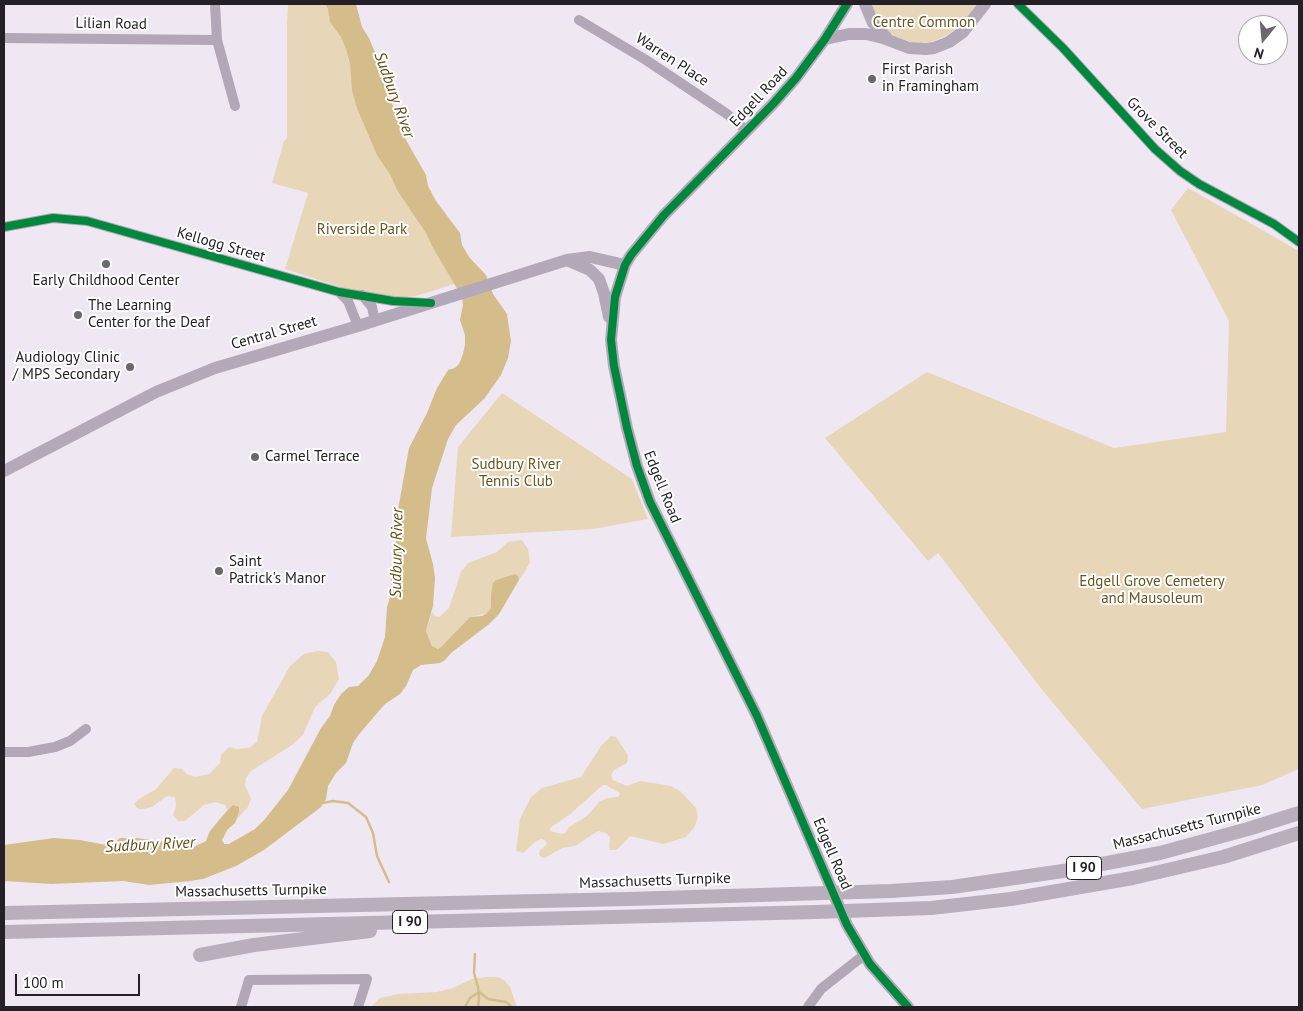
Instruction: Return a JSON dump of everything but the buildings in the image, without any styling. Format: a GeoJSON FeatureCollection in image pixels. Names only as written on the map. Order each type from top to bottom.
{"type":"FeatureCollection","features":[{"type":"Feature","properties":{"kind":"highway","name":"Massachusetts Turnpike"},"geometry":{"type":"LineString","coordinates":[[4,913],[809,894],[952,887],[1011,880],[1100,865],[1197,844],[1299,813]]}},
{"type":"Feature","properties":{"kind":"highway","name":"I 90"},"geometry":{"type":"LineString","coordinates":[[4,932],[931,908],[984,903],[1103,884],[1163,872],[1223,857],[1299,833]]}},
{"type":"Feature","properties":{"kind":"highway"},"geometry":{"type":"LineString","coordinates":[[200,955],[254,945],[365,932],[502,920]]}},
{"type":"Feature","properties":{"kind":"main road","name":"Edgell Road"},"geometry":{"type":"LineString","coordinates":[[847,4],[825,39],[796,78],[664,215],[624,265],[615,297],[612,327],[614,366],[633,451],[646,491],[658,519],[757,716],[847,925],[864,954],[884,981],[908,1007]]}},
{"type":"Feature","properties":{"kind":"main road"},"geometry":{"type":"LineString","coordinates":[[865,4],[873,23],[892,42]]}},
{"type":"Feature","properties":{"kind":"main road"},"geometry":{"type":"LineString","coordinates":[[825,39],[840,35],[858,34],[875,36],[917,49],[942,46],[963,32],[985,4]]}},
{"type":"Feature","properties":{"kind":"main road","name":"Central Street"},"geometry":{"type":"LineString","coordinates":[[4,471],[132,403],[191,376],[215,368],[375,321],[567,260],[590,258],[624,265]]}},
{"type":"Feature","properties":{"kind":"main road"},"geometry":{"type":"LineString","coordinates":[[567,260],[590,270],[599,279],[612,327]]}},
{"type":"Feature","properties":{"kind":"street"},"geometry":{"type":"LineString","coordinates":[[215,4],[217,40],[235,106]]}},
{"type":"Feature","properties":{"kind":"street","name":"Grove Street"},"geometry":{"type":"LineString","coordinates":[[1018,4],[1064,48],[1148,142],[1180,172],[1204,187],[1274,224],[1299,242]]}},
{"type":"Feature","properties":{"kind":"street","name":"Warren Place"},"geometry":{"type":"LineString","coordinates":[[578,20],[646,60],[727,114],[747,131]]}},
{"type":"Feature","properties":{"kind":"street","name":"Lilian Road"},"geometry":{"type":"LineString","coordinates":[[4,38],[217,40]]}},
{"type":"Feature","properties":{"kind":"street","name":"Kellogg Street"},"geometry":{"type":"LineString","coordinates":[[4,227],[53,218],[87,221],[339,292],[405,302],[431,303]]}},
{"type":"Feature","properties":{"kind":"street"},"geometry":{"type":"LineString","coordinates":[[339,292],[348,300],[358,326]]}},
{"type":"Feature","properties":{"kind":"street"},"geometry":{"type":"LineString","coordinates":[[362,296],[372,307],[375,321]]}},
{"type":"Feature","properties":{"kind":"street"},"geometry":{"type":"LineString","coordinates":[[4,752],[28,752],[55,747],[70,741],[86,729]]}},
{"type":"Feature","properties":{"kind":"street"},"geometry":{"type":"LineString","coordinates":[[808,1007],[826,984],[864,954]]}},
{"type":"Feature","properties":{"kind":"street"},"geometry":{"type":"LineString","coordinates":[[241,1007],[249,980],[367,979],[358,1007]]}},
{"type":"Feature","properties":{"kind":"green space","name":"Riverside Park"},"geometry":{"type":"Polygon","coordinates":[[[288,4],[352,4],[416,199],[483,275],[416,296],[401,298],[356,292],[285,269],[308,193],[272,183],[284,141],[287,138],[288,4]]]}},
{"type":"Feature","properties":{"kind":"green space","name":"Centre Common"},"geometry":{"type":"Polygon","coordinates":[[[871,4],[977,4],[965,22],[949,34],[932,42],[914,43],[895,36],[887,30],[876,17],[871,4]]]}},
{"type":"Feature","properties":{"kind":"green space","name":"Edgell Grove Cemetery and Mausoleum"},"geometry":{"type":"Polygon","coordinates":[[[1188,188],[1299,251],[1299,769],[1262,785],[1142,809],[1043,691],[938,553],[928,561],[825,438],[927,372],[1114,448],[1226,432],[1229,321],[1171,210],[1188,188]]]}},
{"type":"Feature","properties":{"kind":"green space","name":"Sudbury River Tennis Club"},"geometry":{"type":"Polygon","coordinates":[[[502,393],[632,479],[648,519],[593,529],[451,537],[458,447],[502,393]]]}},
{"type":"Feature","properties":{"kind":"green space"},"geometry":{"type":"Polygon","coordinates":[[[522,540],[528,549],[530,562],[519,580],[518,576],[511,575],[496,580],[491,594],[491,608],[487,613],[470,617],[438,649],[432,646],[426,631],[432,612],[435,616],[439,617],[449,608],[461,572],[468,563],[497,552],[508,542],[522,540]]]}},
{"type":"Feature","properties":{"kind":"green space"},"geometry":{"type":"Polygon","coordinates":[[[317,651],[328,652],[336,662],[339,679],[330,694],[315,707],[303,735],[292,745],[251,771],[246,778],[245,785],[251,799],[248,807],[227,830],[222,840],[224,844],[194,847],[206,841],[210,831],[227,810],[225,805],[215,802],[204,805],[185,821],[178,821],[173,815],[176,806],[175,797],[167,796],[152,807],[138,809],[134,804],[156,789],[174,768],[182,769],[187,774],[195,777],[209,774],[220,763],[221,755],[229,747],[236,749],[249,748],[257,742],[262,716],[290,666],[304,654],[317,651]]]}},
{"type":"Feature","properties":{"kind":"green space"},"geometry":{"type":"Polygon","coordinates":[[[611,736],[616,737],[628,755],[627,763],[614,770],[611,775],[613,780],[627,786],[640,781],[671,786],[680,791],[696,808],[698,817],[694,828],[686,837],[664,844],[630,836],[620,847],[610,850],[610,837],[606,833],[598,831],[575,846],[562,848],[545,858],[539,854],[540,850],[547,844],[545,840],[541,839],[523,853],[516,851],[520,819],[531,797],[542,788],[581,777],[601,746],[611,736]],[[603,785],[569,815],[550,828],[550,831],[561,834],[565,833],[569,827],[587,816],[599,802],[607,798],[618,797],[620,793],[603,785]]]}},
{"type":"Feature","properties":{"kind":"green space"},"geometry":{"type":"Polygon","coordinates":[[[498,977],[504,980],[510,987],[517,1007],[371,1007],[380,998],[398,994],[437,992],[453,988],[472,979],[498,977]]]}},
{"type":"Feature","properties":{"kind":"water","name":"Sudbury River"},"geometry":{"type":"Polygon","coordinates":[[[325,4],[356,4],[362,27],[369,38],[382,69],[402,133],[426,175],[428,186],[436,201],[460,233],[462,245],[469,257],[486,275],[493,294],[507,314],[511,341],[508,358],[501,375],[484,399],[456,425],[448,439],[432,488],[426,538],[435,578],[433,606],[426,631],[432,646],[438,649],[470,617],[482,616],[487,613],[491,608],[491,594],[493,583],[496,580],[515,574],[519,580],[499,614],[488,625],[440,663],[421,665],[413,670],[400,694],[385,704],[353,743],[346,763],[336,773],[328,786],[326,799],[321,807],[264,850],[236,866],[203,879],[190,881],[149,885],[123,881],[51,884],[4,881],[4,845],[54,838],[106,845],[113,844],[120,838],[136,838],[194,847],[206,841],[210,831],[233,805],[239,807],[239,812],[235,823],[227,830],[222,840],[224,844],[229,844],[255,829],[288,790],[341,694],[349,687],[358,686],[369,675],[377,661],[385,637],[387,607],[391,594],[391,572],[395,559],[397,515],[409,448],[427,413],[437,388],[448,370],[455,368],[459,364],[463,354],[465,335],[460,320],[463,305],[462,297],[426,233],[397,190],[391,176],[377,155],[357,108],[352,90],[350,63],[346,49],[341,37],[330,22],[328,9],[325,4]]]}},
{"type":"Feature","properties":{"kind":"waterway"},"geometry":{"type":"LineString","coordinates":[[323,803],[333,801],[348,803],[366,817],[373,833],[377,856],[389,882]]}},
{"type":"Feature","properties":{"kind":"waterway"},"geometry":{"type":"LineString","coordinates":[[475,954],[474,973],[478,987],[478,1007]]}},
{"type":"Feature","properties":{"kind":"waterway"},"geometry":{"type":"LineString","coordinates":[[465,1007],[470,998],[479,992],[488,999],[506,1002],[512,1007]]}},
{"type":"Feature","properties":{"kind":"cycle path"},"geometry":{"type":"LineString","coordinates":[[847,4],[825,39],[796,78],[664,215],[631,255],[625,265],[615,297],[611,340],[614,366],[627,428],[637,466],[650,502],[757,716],[847,925],[870,964],[908,1007]]}},
{"type":"Feature","properties":{"kind":"cycle path"},"geometry":{"type":"LineString","coordinates":[[1018,4],[1063,48],[1155,149],[1180,171],[1199,184],[1274,224],[1299,242]]}},
{"type":"Feature","properties":{"kind":"cycle path"},"geometry":{"type":"LineString","coordinates":[[4,227],[53,218],[87,221],[339,292],[393,301],[431,303]]}},
{"type":"Feature","properties":{"kind":"place","name":"First Parish in Framingham"},"geometry":{"type":"Point","coordinates":[872,79]}},
{"type":"Feature","properties":{"kind":"place","name":"Early Childhood Center"},"geometry":{"type":"Point","coordinates":[106,264]}},
{"type":"Feature","properties":{"kind":"place","name":"The Learning Center for the Deaf"},"geometry":{"type":"Point","coordinates":[78,315]}},
{"type":"Feature","properties":{"kind":"place","name":"Audiology Clinic / MPS Secondary"},"geometry":{"type":"Point","coordinates":[130,367]}},
{"type":"Feature","properties":{"kind":"place","name":"Carmel Terrace"},"geometry":{"type":"Point","coordinates":[255,457]}},
{"type":"Feature","properties":{"kind":"place","name":"Saint Patrick's Manor"},"geometry":{"type":"Point","coordinates":[219,571]}}]}
